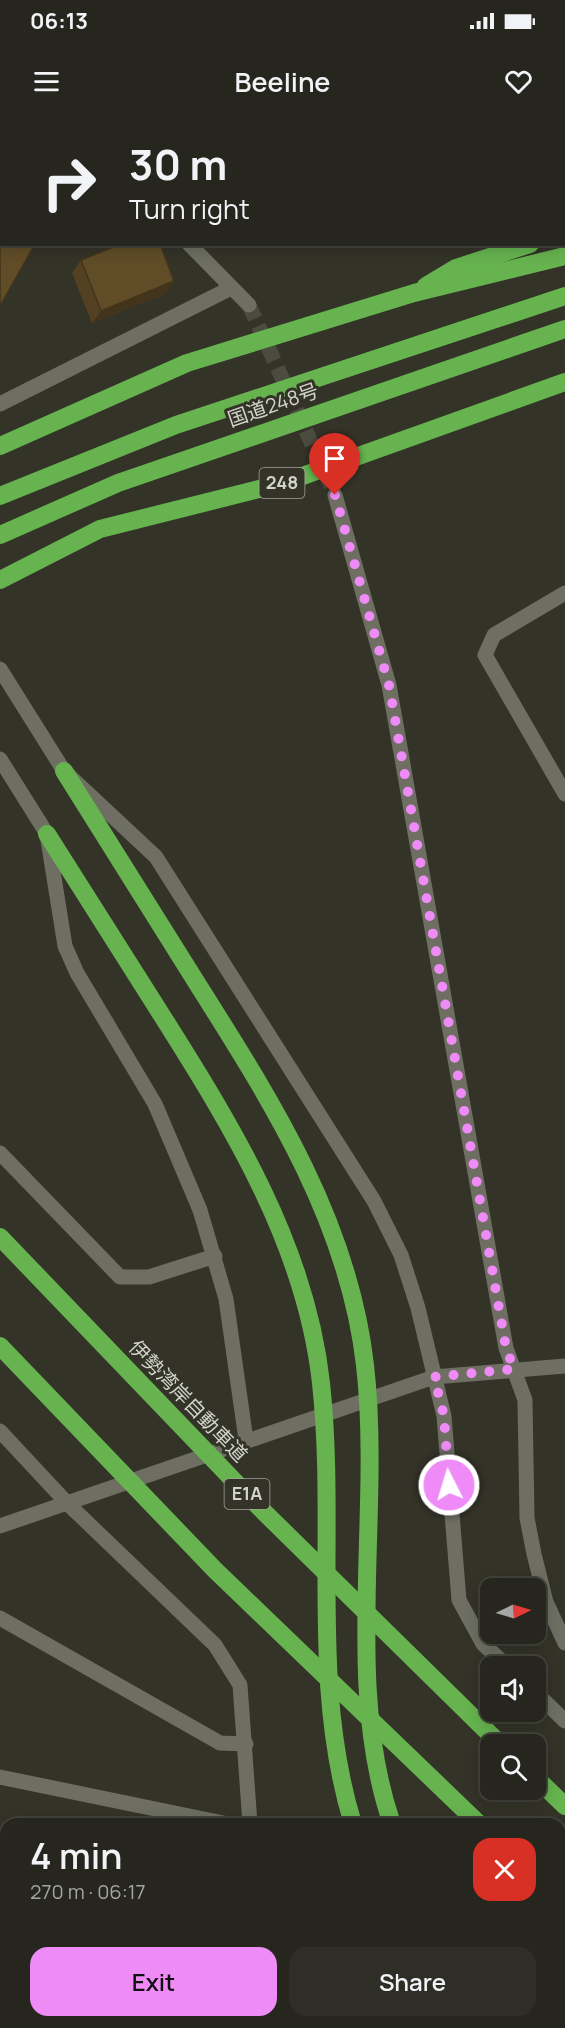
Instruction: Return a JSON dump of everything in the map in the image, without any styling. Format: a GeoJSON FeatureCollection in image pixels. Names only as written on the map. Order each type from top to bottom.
{"type":"FeatureCollection","features":[{"type":"Feature","properties":{"kind":"highway"},"geometry":{"type":"LineString","coordinates":[[414,293],[456,268],[524,246]]}},
{"type":"Feature","properties":{"kind":"highway"},"geometry":{"type":"LineString","coordinates":[[0,446],[188,363],[414,293],[565,256]]}},
{"type":"Feature","properties":{"kind":"highway","name":"国道248号"},"geometry":{"type":"LineString","coordinates":[[0,496],[176,424],[565,296]]}},
{"type":"Feature","properties":{"kind":"highway","name":"国道248号"},"geometry":{"type":"LineString","coordinates":[[0,535],[118,483],[192,456],[565,329]]}},
{"type":"Feature","properties":{"kind":"highway","name":"248"},"geometry":{"type":"LineString","coordinates":[[0,580],[100,529],[284,483],[565,382]]}},
{"type":"Feature","properties":{"kind":"highway"},"geometry":{"type":"LineString","coordinates":[[64,771],[290,1137],[339,1248],[354,1306],[365,1363],[370,1433],[366,1625],[369,1689],[375,1751],[391,1818]]}},
{"type":"Feature","properties":{"kind":"highway"},"geometry":{"type":"LineString","coordinates":[[47,834],[247,1154],[297,1273],[321,1381],[327,1453],[326,1634],[329,1697],[336,1755],[352,1818]]}},
{"type":"Feature","properties":{"kind":"highway","name":"伊勢湾岸自動車道"},"geometry":{"type":"LineString","coordinates":[[0,1237],[264,1512],[490,1734]]}},
{"type":"Feature","properties":{"kind":"highway"},"geometry":{"type":"LineString","coordinates":[[0,1346],[215,1570],[473,1818]]}},
{"type":"Feature","properties":{"kind":"highway"},"geometry":{"type":"LineString","coordinates":[[546,1788],[565,1806]]}},
{"type":"Feature","properties":{"kind":"street"},"geometry":{"type":"LineString","coordinates":[[191,246],[249,305]]}},
{"type":"Feature","properties":{"kind":"street"},"geometry":{"type":"LineString","coordinates":[[0,404],[231,288]]}},
{"type":"Feature","properties":{"kind":"street"},"geometry":{"type":"LineString","coordinates":[[335,495],[389,685],[506,1348],[525,1400],[527,1518],[530,1536],[546,1602],[565,1643]]}},
{"type":"Feature","properties":{"kind":"street"},"geometry":{"type":"LineString","coordinates":[[565,594],[494,635],[485,655],[565,794]]}},
{"type":"Feature","properties":{"kind":"street"},"geometry":{"type":"LineString","coordinates":[[0,669],[64,771],[156,857],[374,1202],[401,1255],[418,1308],[444,1416],[459,1600],[483,1644],[496,1656]]}},
{"type":"Feature","properties":{"kind":"street"},"geometry":{"type":"LineString","coordinates":[[0,759],[47,834],[65,946],[77,973],[155,1104],[189,1182],[214,1256],[235,1349],[246,1440]]}},
{"type":"Feature","properties":{"kind":"street"},"geometry":{"type":"LineString","coordinates":[[0,1153],[120,1276],[149,1277],[214,1256]]}},
{"type":"Feature","properties":{"kind":"street"},"geometry":{"type":"LineString","coordinates":[[0,1526],[434,1377],[565,1366]]}},
{"type":"Feature","properties":{"kind":"street"},"geometry":{"type":"LineString","coordinates":[[0,1431],[68,1504],[215,1646],[240,1685],[250,1818]]}},
{"type":"Feature","properties":{"kind":"street"},"geometry":{"type":"LineString","coordinates":[[0,1618],[220,1743],[246,1744]]}},
{"type":"Feature","properties":{"kind":"street"},"geometry":{"type":"LineString","coordinates":[[546,1703],[565,1721]]}},
{"type":"Feature","properties":{"kind":"street"},"geometry":{"type":"LineString","coordinates":[[0,1777],[199,1818]]}},
{"type":"Feature","properties":{"kind":"building"},"geometry":{"type":"Polygon","coordinates":[[[0,246],[34,246],[0,306],[0,246]]]}},
{"type":"Feature","properties":{"kind":"building"},"geometry":{"type":"Polygon","coordinates":[[[116,246],[161,246],[174,281],[101,311],[81,260],[116,246]]]}},
{"type":"Feature","properties":{"kind":"tunnel"},"geometry":{"type":"LineString","coordinates":[[249,305],[335,495]]}},
{"type":"Feature","properties":{"kind":"route"},"geometry":{"type":"LineString","coordinates":[[335,495],[389,685],[506,1348],[514,1369],[434,1377],[444,1416],[449,1485]]}}]}
